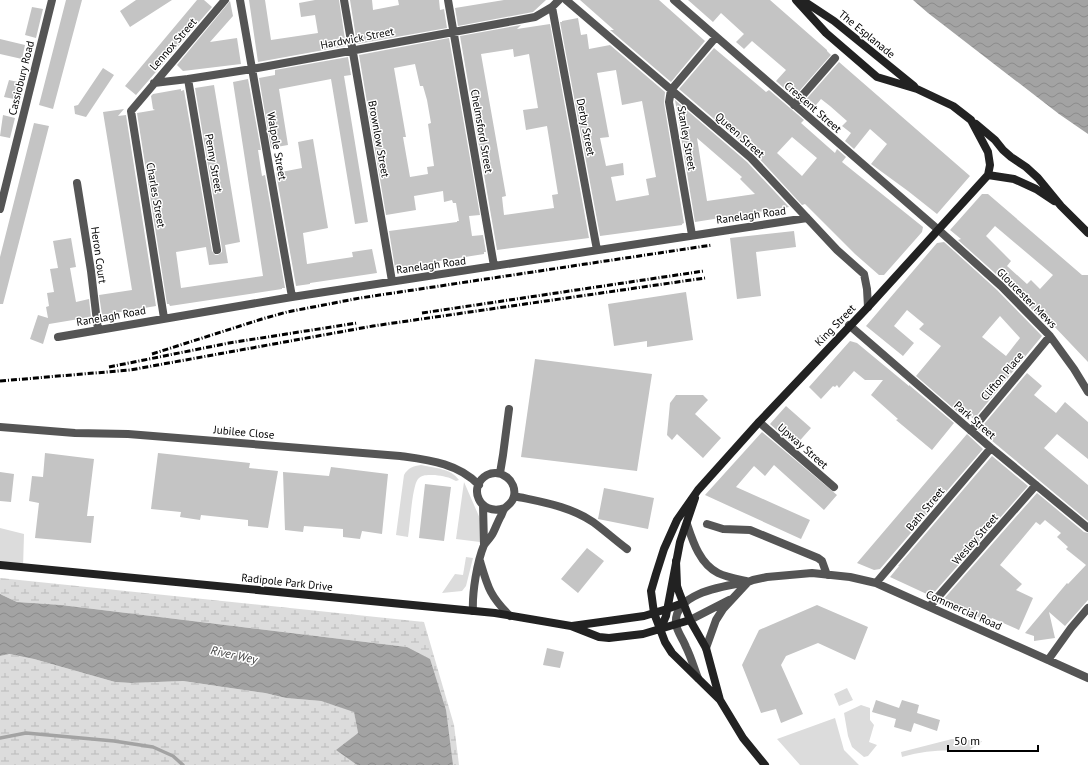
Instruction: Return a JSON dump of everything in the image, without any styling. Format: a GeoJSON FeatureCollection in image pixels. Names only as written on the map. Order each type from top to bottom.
{"type":"FeatureCollection","features":[{"type":"Feature","properties":{"kind":"main road"},"geometry":{"type":"LineString","coordinates":[[796,0],[826,33],[877,76],[917,89],[953,106],[971,120],[996,140],[1003,150],[1011,157],[1026,167],[1038,178],[1061,206],[1088,233]]}},
{"type":"Feature","properties":{"kind":"main road","name":"The Esplanade"},"geometry":{"type":"LineString","coordinates":[[802,0],[834,21],[917,89]]}},
{"type":"Feature","properties":{"kind":"main road"},"geometry":{"type":"LineString","coordinates":[[971,120],[988,152],[990,165],[988,175],[1014,179],[1036,189],[1061,206]]}},
{"type":"Feature","properties":{"kind":"main road","name":"King Street"},"geometry":{"type":"LineString","coordinates":[[720,700],[672,653],[660,630],[654,613],[651,591],[664,549],[677,520],[698,490],[758,422],[868,307],[988,175]]}},
{"type":"Feature","properties":{"kind":"main road","name":"King Street"},"geometry":{"type":"LineString","coordinates":[[660,630],[664,623],[680,542],[698,490]]}},
{"type":"Feature","properties":{"kind":"main road","name":"King Street"},"geometry":{"type":"LineString","coordinates":[[676,561],[677,586],[690,620],[706,648],[720,700]]}},
{"type":"Feature","properties":{"kind":"main road","name":"Radipole Park Drive"},"geometry":{"type":"LineString","coordinates":[[0,565],[473,611],[571,626]]}},
{"type":"Feature","properties":{"kind":"main road","name":"Commercial Road"},"geometry":{"type":"LineString","coordinates":[[571,626],[620,620],[654,613],[683,603]]}},
{"type":"Feature","properties":{"kind":"main road"},"geometry":{"type":"LineString","coordinates":[[571,626],[599,637],[609,638],[643,634],[676,626],[690,620]]}},
{"type":"Feature","properties":{"kind":"main road"},"geometry":{"type":"LineString","coordinates":[[720,700],[743,738],[764,765]]}},
{"type":"Feature","properties":{"kind":"street","name":"Cassiobury Road"},"geometry":{"type":"LineString","coordinates":[[0,209],[52,0]]}},
{"type":"Feature","properties":{"kind":"street","name":"Lennox Street"},"geometry":{"type":"LineString","coordinates":[[154,84],[225,0]]}},
{"type":"Feature","properties":{"kind":"street","name":"Walpole Street"},"geometry":{"type":"LineString","coordinates":[[240,0],[292,297]]}},
{"type":"Feature","properties":{"kind":"street","name":"Brownlow Street"},"geometry":{"type":"LineString","coordinates":[[344,0],[392,281]]}},
{"type":"Feature","properties":{"kind":"street","name":"Chelmsford Street"},"geometry":{"type":"LineString","coordinates":[[448,0],[494,266]]}},
{"type":"Feature","properties":{"kind":"street","name":"Hardwick Street"},"geometry":{"type":"LineString","coordinates":[[154,84],[252,69],[535,17],[552,7],[559,0]]}},
{"type":"Feature","properties":{"kind":"street","name":"Queen Street"},"geometry":{"type":"LineString","coordinates":[[566,0],[751,158],[837,250],[864,274],[868,307]]}},
{"type":"Feature","properties":{"kind":"street","name":"Crescent Street"},"geometry":{"type":"LineString","coordinates":[[674,0],[938,230]]}},
{"type":"Feature","properties":{"kind":"street","name":"Derby Street"},"geometry":{"type":"LineString","coordinates":[[552,7],[597,250]]}},
{"type":"Feature","properties":{"kind":"street"},"geometry":{"type":"LineString","coordinates":[[671,90],[716,37]]}},
{"type":"Feature","properties":{"kind":"street"},"geometry":{"type":"LineString","coordinates":[[794,105],[835,58]]}},
{"type":"Feature","properties":{"kind":"street","name":"Penny Street"},"geometry":{"type":"LineString","coordinates":[[188,80],[217,250]]}},
{"type":"Feature","properties":{"kind":"street","name":"Charles Street"},"geometry":{"type":"LineString","coordinates":[[154,84],[131,111],[164,318]]}},
{"type":"Feature","properties":{"kind":"street","name":"Stanley Street"},"geometry":{"type":"LineString","coordinates":[[671,90],[670,102],[692,235]]}},
{"type":"Feature","properties":{"kind":"street","name":"Heron Court"},"geometry":{"type":"LineString","coordinates":[[77,183],[91,271],[98,330]]}},
{"type":"Feature","properties":{"kind":"street","name":"Ranelagh Road"},"geometry":{"type":"LineString","coordinates":[[58,336],[392,281],[807,218]]}},
{"type":"Feature","properties":{"kind":"street","name":"Gloucester Mews"},"geometry":{"type":"LineString","coordinates":[[938,230],[1001,286],[1050,336],[1074,369],[1087,391]]}},
{"type":"Feature","properties":{"kind":"street","name":"Park Street"},"geometry":{"type":"LineString","coordinates":[[850,325],[920,388],[1088,528]]}},
{"type":"Feature","properties":{"kind":"street","name":"Clifton Place"},"geometry":{"type":"LineString","coordinates":[[971,431],[1050,336]]}},
{"type":"Feature","properties":{"kind":"street"},"geometry":{"type":"LineString","coordinates":[[500,474],[508,409]]}},
{"type":"Feature","properties":{"kind":"street","name":"Upway Street"},"geometry":{"type":"LineString","coordinates":[[758,422],[834,487]]}},
{"type":"Feature","properties":{"kind":"street","name":"Jubilee Close"},"geometry":{"type":"LineString","coordinates":[[0,427],[75,433],[128,434],[400,456],[444,464],[470,476],[479,485]]}},
{"type":"Feature","properties":{"kind":"street","name":"Bath Street"},"geometry":{"type":"LineString","coordinates":[[876,583],[991,448]]}},
{"type":"Feature","properties":{"kind":"street"},"geometry":{"type":"LineString","coordinates":[[473,611],[472,597],[484,545],[483,505],[478,496],[479,485],[482,479],[487,475],[493,473],[500,474],[510,479],[513,484],[514,496],[509,505],[505,508],[493,533],[484,545]]}},
{"type":"Feature","properties":{"kind":"street","name":"Wesley Street"},"geometry":{"type":"LineString","coordinates":[[930,606],[1036,485]]}},
{"type":"Feature","properties":{"kind":"street"},"geometry":{"type":"LineString","coordinates":[[514,496],[547,503],[592,521],[626,549]]}},
{"type":"Feature","properties":{"kind":"street"},"geometry":{"type":"LineString","coordinates":[[483,505],[493,510],[505,508]]}},
{"type":"Feature","properties":{"kind":"street"},"geometry":{"type":"LineString","coordinates":[[687,524],[700,557],[709,566],[718,574],[748,582],[716,620],[706,648]]}},
{"type":"Feature","properties":{"kind":"street"},"geometry":{"type":"LineString","coordinates":[[707,524],[723,529],[750,530],[818,558],[822,561],[828,575]]}},
{"type":"Feature","properties":{"kind":"street"},"geometry":{"type":"LineString","coordinates":[[480,561],[491,594],[497,603],[510,616]]}},
{"type":"Feature","properties":{"kind":"street","name":"Commercial Road"},"geometry":{"type":"LineString","coordinates":[[683,603],[710,589],[788,574],[812,573],[850,577],[876,583],[1088,678]]}},
{"type":"Feature","properties":{"kind":"street"},"geometry":{"type":"LineString","coordinates":[[690,620],[734,598]]}},
{"type":"Feature","properties":{"kind":"street"},"geometry":{"type":"LineString","coordinates":[[683,603],[676,618],[676,626],[698,678]]}},
{"type":"Feature","properties":{"kind":"street"},"geometry":{"type":"LineString","coordinates":[[1048,660],[1071,628],[1088,608]]}},
{"type":"Feature","properties":{"kind":"green space"},"geometry":{"type":"Polygon","coordinates":[[[421,465],[447,471],[456,476],[459,480],[456,481],[435,475],[420,477],[414,489],[408,537],[396,535],[404,475],[411,468],[421,465]]]}},
{"type":"Feature","properties":{"kind":"green space"},"geometry":{"type":"Polygon","coordinates":[[[464,482],[481,521],[480,542],[456,539],[464,482]]]}},
{"type":"Feature","properties":{"kind":"green space"},"geometry":{"type":"Polygon","coordinates":[[[0,528],[24,534],[23,568],[0,565],[0,528]]]}},
{"type":"Feature","properties":{"kind":"green space"},"geometry":{"type":"Polygon","coordinates":[[[466,557],[473,558],[466,586],[462,591],[442,593],[455,574],[463,575],[466,557]]]}},
{"type":"Feature","properties":{"kind":"green space"},"geometry":{"type":"Polygon","coordinates":[[[0,578],[424,622],[454,725],[459,765],[453,765],[407,647],[61,605],[17,602],[0,594],[0,578]]]}},
{"type":"Feature","properties":{"kind":"green space"},"geometry":{"type":"Polygon","coordinates":[[[8,654],[34,659],[115,682],[131,683],[183,681],[265,693],[286,698],[321,701],[354,711],[358,733],[337,750],[357,765],[0,765],[0,656],[8,654]]]}},
{"type":"Feature","properties":{"kind":"green space"},"geometry":{"type":"Polygon","coordinates":[[[847,688],[853,700],[839,706],[834,694],[847,688]]]}},
{"type":"Feature","properties":{"kind":"green space"},"geometry":{"type":"Polygon","coordinates":[[[861,705],[870,708],[870,720],[874,725],[869,742],[877,745],[868,756],[864,757],[852,747],[848,736],[844,713],[861,705]]]}},
{"type":"Feature","properties":{"kind":"green space"},"geometry":{"type":"Polygon","coordinates":[[[835,718],[844,750],[859,765],[800,765],[777,739],[835,718]]]}},
{"type":"Feature","properties":{"kind":"green space"},"geometry":{"type":"Polygon","coordinates":[[[952,739],[982,741],[969,751],[935,751],[902,757],[901,752],[952,739]]]}},
{"type":"Feature","properties":{"kind":"water"},"geometry":{"type":"Polygon","coordinates":[[[913,0],[1088,0],[1088,134],[1059,114],[913,0]]]}},
{"type":"Feature","properties":{"kind":"water","name":"River Wey"},"geometry":{"type":"Polygon","coordinates":[[[0,594],[17,602],[61,605],[407,647],[430,659],[446,710],[453,765],[357,765],[336,750],[358,733],[354,712],[321,701],[286,698],[265,693],[183,681],[131,683],[115,682],[34,659],[9,654],[0,656],[0,594]]]}},
{"type":"Feature","properties":{"kind":"building"},"geometry":{"type":"Polygon","coordinates":[[[66,0],[82,0],[53,109],[39,105],[66,0]]]}},
{"type":"Feature","properties":{"kind":"building"},"geometry":{"type":"Polygon","coordinates":[[[136,0],[172,0],[130,27],[120,11],[136,0]]]}},
{"type":"Feature","properties":{"kind":"building"},"geometry":{"type":"Polygon","coordinates":[[[197,0],[204,0],[212,7],[136,95],[125,86],[197,0]]]}},
{"type":"Feature","properties":{"kind":"building"},"geometry":{"type":"Polygon","coordinates":[[[249,0],[265,0],[271,40],[318,33],[315,15],[301,17],[299,3],[315,0],[339,0],[346,46],[258,62],[249,0]]]}},
{"type":"Feature","properties":{"kind":"building"},"geometry":{"type":"Polygon","coordinates":[[[350,0],[372,0],[373,10],[399,5],[398,0],[439,0],[440,10],[444,9],[447,28],[357,44],[350,0]]]}},
{"type":"Feature","properties":{"kind":"building"},"geometry":{"type":"Polygon","coordinates":[[[504,0],[546,0],[533,12],[458,26],[455,8],[504,0]]]}},
{"type":"Feature","properties":{"kind":"building"},"geometry":{"type":"Polygon","coordinates":[[[580,0],[659,0],[705,41],[671,82],[610,30],[614,30],[580,0]]]}},
{"type":"Feature","properties":{"kind":"building"},"geometry":{"type":"Polygon","coordinates":[[[688,0],[770,0],[831,55],[794,97],[776,81],[786,70],[752,41],[744,49],[736,42],[744,34],[721,13],[713,22],[688,0]]]}},
{"type":"Feature","properties":{"kind":"building"},"geometry":{"type":"Polygon","coordinates":[[[230,1],[233,16],[210,42],[237,38],[241,64],[183,71],[177,65],[230,1]]]}},
{"type":"Feature","properties":{"kind":"building"},"geometry":{"type":"Polygon","coordinates":[[[32,7],[43,9],[36,38],[25,35],[32,7]]]}},
{"type":"Feature","properties":{"kind":"building"},"geometry":{"type":"Polygon","coordinates":[[[578,18],[581,35],[587,34],[589,49],[610,45],[665,92],[664,103],[684,223],[682,225],[600,236],[560,22],[578,18]],[[616,70],[597,73],[609,137],[600,138],[606,166],[623,163],[624,175],[611,177],[616,201],[649,195],[646,179],[656,177],[642,101],[622,105],[616,70]]]}},
{"type":"Feature","properties":{"kind":"building"},"geometry":{"type":"Polygon","coordinates":[[[550,24],[589,238],[497,250],[460,36],[521,25],[517,29],[550,24]],[[513,49],[481,54],[506,196],[502,197],[504,215],[554,208],[552,195],[558,194],[547,126],[526,130],[523,110],[538,108],[529,54],[514,57],[513,49]]]}},
{"type":"Feature","properties":{"kind":"building"},"geometry":{"type":"Polygon","coordinates":[[[449,38],[480,215],[469,216],[472,236],[483,235],[486,252],[484,252],[484,254],[395,268],[389,231],[457,222],[459,221],[456,203],[453,203],[452,200],[444,202],[443,191],[414,196],[416,210],[386,215],[359,55],[449,38]],[[415,64],[394,68],[406,137],[403,137],[410,177],[428,174],[427,167],[434,166],[428,124],[431,123],[427,100],[423,86],[420,86],[415,64]]]}},
{"type":"Feature","properties":{"kind":"building"},"geometry":{"type":"Polygon","coordinates":[[[0,39],[25,45],[22,59],[0,54],[0,39]]]}},
{"type":"Feature","properties":{"kind":"building"},"geometry":{"type":"Polygon","coordinates":[[[714,48],[766,92],[769,90],[804,120],[801,123],[835,153],[837,149],[846,157],[842,162],[923,227],[922,232],[884,275],[879,275],[855,254],[805,204],[802,205],[755,154],[679,89],[714,48]],[[792,137],[777,153],[802,176],[817,158],[792,137]]]}},
{"type":"Feature","properties":{"kind":"building"},"geometry":{"type":"Polygon","coordinates":[[[348,57],[351,75],[344,76],[368,222],[355,224],[331,79],[279,89],[288,145],[271,148],[259,78],[275,75],[275,70],[348,57]]]}},
{"type":"Feature","properties":{"kind":"building"},"geometry":{"type":"Polygon","coordinates":[[[839,62],[970,176],[937,214],[871,164],[887,144],[870,129],[854,149],[845,141],[851,133],[842,126],[847,121],[830,106],[821,99],[811,111],[802,104],[839,62]]]}},
{"type":"Feature","properties":{"kind":"building"},"geometry":{"type":"Polygon","coordinates":[[[103,68],[114,75],[86,117],[75,114],[74,106],[78,105],[103,68]]]}},
{"type":"Feature","properties":{"kind":"building"},"geometry":{"type":"Polygon","coordinates":[[[248,79],[261,150],[258,150],[262,176],[265,175],[285,288],[170,306],[167,304],[137,113],[155,110],[153,109],[151,96],[153,94],[181,89],[181,91],[184,90],[212,251],[215,255],[218,255],[222,252],[222,249],[195,88],[214,85],[240,242],[225,245],[228,263],[209,265],[206,247],[176,252],[181,288],[263,276],[233,82],[248,79]]]}},
{"type":"Feature","properties":{"kind":"building"},"geometry":{"type":"Polygon","coordinates":[[[9,80],[23,83],[19,100],[4,97],[9,80]]]}},
{"type":"Feature","properties":{"kind":"building"},"geometry":{"type":"Polygon","coordinates":[[[675,100],[747,162],[789,207],[695,222],[675,100]],[[697,138],[707,201],[755,194],[740,179],[742,177],[697,138]]]}},
{"type":"Feature","properties":{"kind":"building"},"geometry":{"type":"Polygon","coordinates":[[[124,109],[118,116],[126,115],[156,306],[102,315],[99,295],[132,290],[103,112],[124,109]]]}},
{"type":"Feature","properties":{"kind":"building"},"geometry":{"type":"Polygon","coordinates":[[[3,115],[15,118],[10,138],[0,136],[3,115]]]}},
{"type":"Feature","properties":{"kind":"building"},"geometry":{"type":"Polygon","coordinates":[[[34,123],[49,126],[3,304],[0,304],[0,257],[34,123]]]}},
{"type":"Feature","properties":{"kind":"building"},"geometry":{"type":"Polygon","coordinates":[[[313,139],[328,228],[303,233],[307,264],[353,257],[352,252],[372,249],[377,273],[296,286],[276,173],[302,168],[298,142],[313,139]]]}},
{"type":"Feature","properties":{"kind":"building"},"geometry":{"type":"Polygon","coordinates":[[[982,194],[988,194],[1082,275],[1088,275],[1088,362],[1052,324],[1049,327],[1005,282],[958,240],[961,239],[950,230],[982,194]],[[995,226],[986,236],[1011,261],[1007,266],[1027,284],[1031,280],[1040,289],[1053,275],[995,226]]]}},
{"type":"Feature","properties":{"kind":"building"},"geometry":{"type":"Polygon","coordinates":[[[794,231],[796,247],[756,252],[761,296],[737,299],[730,238],[794,231]]]}},
{"type":"Feature","properties":{"kind":"building"},"geometry":{"type":"Polygon","coordinates":[[[71,238],[76,267],[70,268],[76,302],[89,299],[91,317],[49,324],[43,344],[30,339],[38,315],[48,318],[46,307],[49,306],[47,293],[54,292],[50,269],[58,268],[53,241],[71,238]]]}},
{"type":"Feature","properties":{"kind":"building"},"geometry":{"type":"Polygon","coordinates":[[[944,242],[997,290],[1042,336],[974,419],[963,411],[960,414],[916,376],[941,346],[919,329],[924,324],[907,310],[894,326],[914,343],[903,356],[866,326],[937,243],[944,242]],[[1000,316],[982,337],[1006,356],[1020,338],[1000,316]]]}},
{"type":"Feature","properties":{"kind":"building"},"geometry":{"type":"Polygon","coordinates":[[[686,292],[693,340],[647,347],[647,341],[614,346],[608,304],[686,292]]]}},
{"type":"Feature","properties":{"kind":"building"},"geometry":{"type":"Polygon","coordinates":[[[850,341],[857,343],[954,423],[932,450],[896,420],[898,419],[871,395],[883,380],[865,380],[854,371],[839,388],[837,385],[835,387],[833,386],[821,399],[809,387],[850,341]]]}},
{"type":"Feature","properties":{"kind":"building"},"geometry":{"type":"Polygon","coordinates":[[[535,359],[652,374],[637,471],[521,457],[535,359]]]}},
{"type":"Feature","properties":{"kind":"building"},"geometry":{"type":"Polygon","coordinates":[[[1027,373],[1042,386],[1034,395],[1056,413],[1065,402],[1088,422],[1088,459],[1057,434],[1044,448],[1088,485],[1088,521],[979,430],[1027,373]]]}},
{"type":"Feature","properties":{"kind":"building"},"geometry":{"type":"Polygon","coordinates":[[[676,395],[703,395],[708,400],[695,414],[721,438],[703,458],[677,434],[672,440],[667,435],[670,403],[676,395]]]}},
{"type":"Feature","properties":{"kind":"building"},"geometry":{"type":"Polygon","coordinates":[[[786,406],[811,428],[795,446],[770,424],[786,406]]]}},
{"type":"Feature","properties":{"kind":"building"},"geometry":{"type":"Polygon","coordinates":[[[762,432],[837,495],[824,510],[774,465],[765,476],[754,466],[736,487],[810,520],[801,539],[705,495],[762,432]]]}},
{"type":"Feature","properties":{"kind":"building"},"geometry":{"type":"Polygon","coordinates":[[[967,434],[983,449],[880,569],[874,570],[857,563],[967,434]]]}},
{"type":"Feature","properties":{"kind":"building"},"geometry":{"type":"Polygon","coordinates":[[[45,453],[94,459],[87,516],[94,516],[91,543],[35,538],[39,503],[29,501],[32,476],[43,477],[45,453]]]}},
{"type":"Feature","properties":{"kind":"building"},"geometry":{"type":"Polygon","coordinates":[[[158,453],[250,463],[249,468],[278,471],[268,528],[248,526],[248,520],[201,515],[200,520],[180,517],[181,512],[151,509],[158,453]]]}},
{"type":"Feature","properties":{"kind":"building"},"geometry":{"type":"Polygon","coordinates":[[[992,456],[1028,486],[931,596],[890,577],[898,566],[992,456]]]}},
{"type":"Feature","properties":{"kind":"building"},"geometry":{"type":"Polygon","coordinates":[[[331,467],[388,474],[382,534],[362,531],[360,539],[343,537],[343,529],[304,526],[303,532],[285,530],[283,472],[329,476],[331,467]]]}},
{"type":"Feature","properties":{"kind":"building"},"geometry":{"type":"Polygon","coordinates":[[[0,472],[14,474],[11,502],[0,501],[0,472]]]}},
{"type":"Feature","properties":{"kind":"building"},"geometry":{"type":"Polygon","coordinates":[[[425,484],[451,487],[444,541],[419,538],[425,484]]]}},
{"type":"Feature","properties":{"kind":"building"},"geometry":{"type":"Polygon","coordinates":[[[604,488],[654,498],[648,529],[598,519],[604,488]]]}},
{"type":"Feature","properties":{"kind":"building"},"geometry":{"type":"Polygon","coordinates":[[[1037,493],[1084,532],[1088,533],[1088,600],[1065,626],[1049,612],[1055,638],[1034,641],[1034,636],[1025,633],[1067,583],[1068,584],[1086,565],[1066,549],[1068,547],[1057,537],[1061,533],[1045,520],[1040,525],[1036,522],[1000,565],[1022,584],[1016,590],[1033,598],[1019,630],[992,618],[989,622],[942,601],[1037,493]]]}},
{"type":"Feature","properties":{"kind":"building"},"geometry":{"type":"Polygon","coordinates":[[[587,548],[604,561],[578,593],[561,579],[587,548]]]}},
{"type":"Feature","properties":{"kind":"building"},"geometry":{"type":"Polygon","coordinates":[[[817,605],[868,627],[855,660],[818,643],[786,656],[781,665],[803,714],[781,723],[776,709],[761,713],[742,665],[759,630],[817,605]]]}},
{"type":"Feature","properties":{"kind":"building"},"geometry":{"type":"Polygon","coordinates":[[[547,648],[564,652],[560,668],[543,665],[547,648]]]}},
{"type":"Feature","properties":{"kind":"building"},"geometry":{"type":"Polygon","coordinates":[[[876,700],[899,708],[902,700],[919,705],[917,713],[940,720],[937,731],[914,723],[911,732],[894,727],[896,719],[872,712],[876,700]]]}},
{"type":"Feature","properties":{"kind":"waterway"},"geometry":{"type":"LineString","coordinates":[[0,738],[26,733],[114,741],[153,747],[173,756],[183,765]]}},
{"type":"Feature","properties":{"kind":"railway"},"geometry":{"type":"LineString","coordinates":[[152,354],[287,312],[360,298],[712,245]]}},
{"type":"Feature","properties":{"kind":"railway"},"geometry":{"type":"LineString","coordinates":[[422,313],[704,271]]}},
{"type":"Feature","properties":{"kind":"railway"},"geometry":{"type":"LineString","coordinates":[[0,381],[130,370],[373,326],[705,278]]}},
{"type":"Feature","properties":{"kind":"railway"},"geometry":{"type":"LineString","coordinates":[[109,367],[229,343],[357,323]]}}]}
